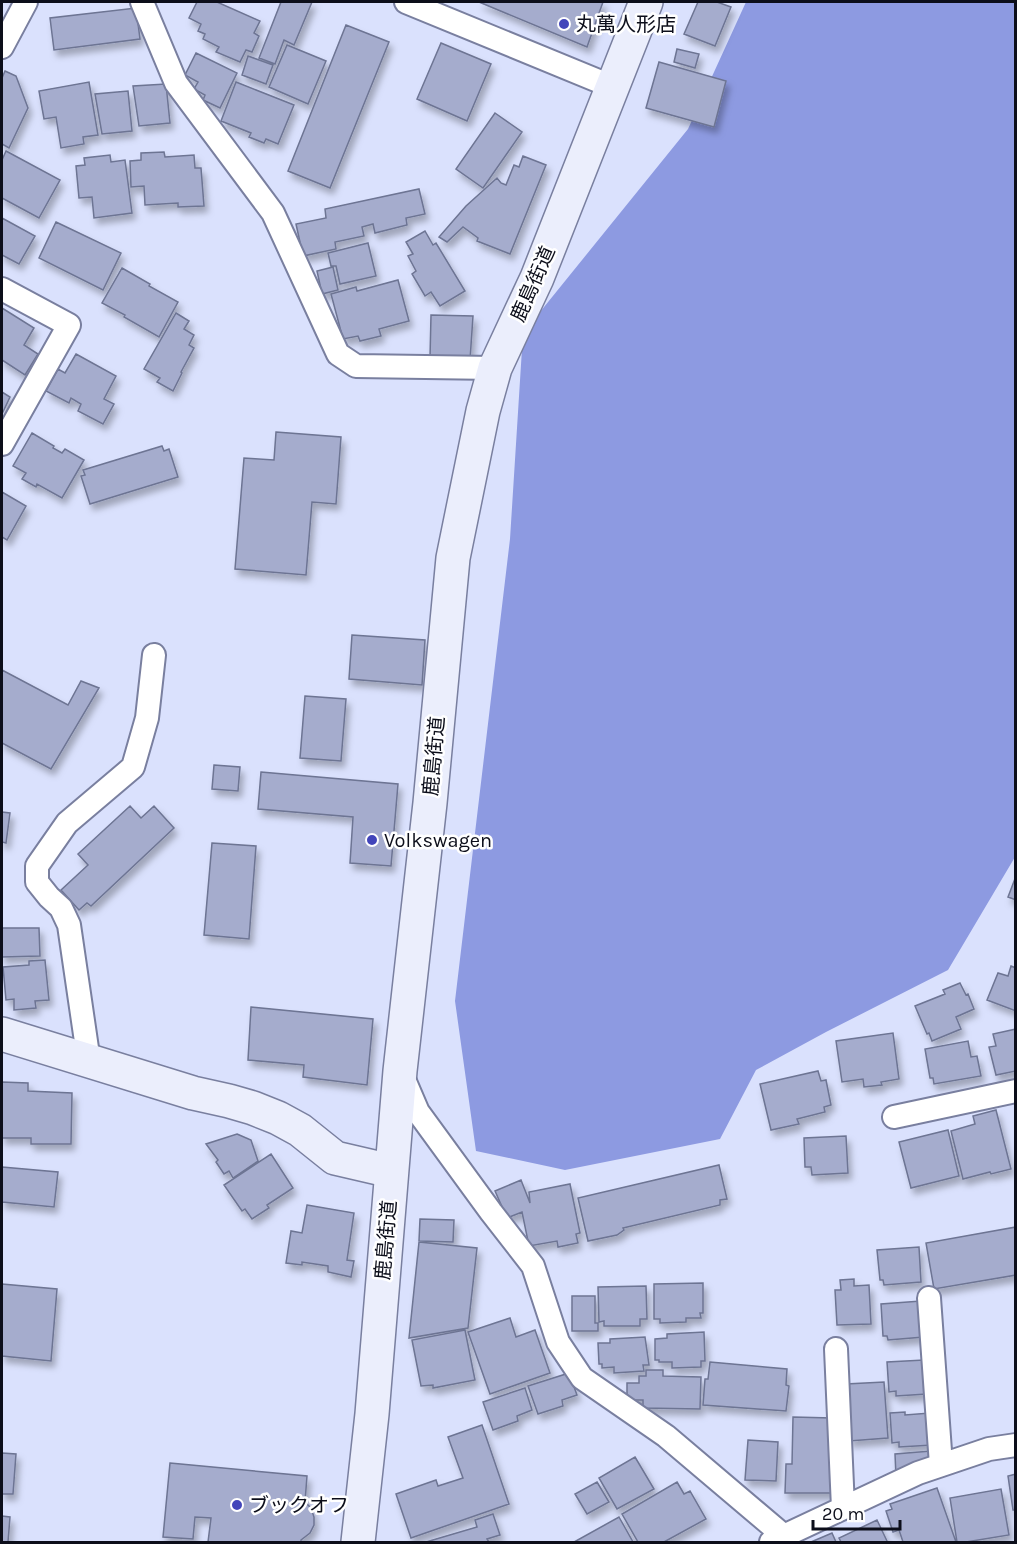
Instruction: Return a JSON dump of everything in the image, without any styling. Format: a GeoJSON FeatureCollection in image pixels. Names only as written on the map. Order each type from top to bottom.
{"type":"FeatureCollection","features":[{"type":"Feature","properties":{"kind":"street"},"geometry":{"type":"LineString","coordinates":[[2,47],[26,2]]}},
{"type":"Feature","properties":{"kind":"street"},"geometry":{"type":"LineString","coordinates":[[142,2],[176,83],[273,213],[338,354],[356,366],[495,368]]}},
{"type":"Feature","properties":{"kind":"street"},"geometry":{"type":"LineString","coordinates":[[405,2],[613,87]]}},
{"type":"Feature","properties":{"kind":"street","name":"鹿島街道"},"geometry":{"type":"LineString","coordinates":[[358,1542],[372,1414],[400,1071],[430,803],[453,558],[471,466],[495,368],[537,279],[646,2]]}},
{"type":"Feature","properties":{"kind":"street"},"geometry":{"type":"LineString","coordinates":[[2,288],[69,325],[2,444]]}},
{"type":"Feature","properties":{"kind":"street"},"geometry":{"type":"LineString","coordinates":[[89,1062],[69,925],[60,908],[38,882],[38,866],[67,823],[133,767],[147,718],[154,655]]}},
{"type":"Feature","properties":{"kind":"street"},"geometry":{"type":"LineString","coordinates":[[2,1034],[193,1093],[253,1108],[300,1130],[334,1158],[391,1171]]}},
{"type":"Feature","properties":{"kind":"street"},"geometry":{"type":"LineString","coordinates":[[400,1071],[418,1112],[533,1266],[558,1342],[582,1378],[666,1436],[777,1539],[918,1473],[989,1449],[1016,1445]]}},
{"type":"Feature","properties":{"kind":"street"},"geometry":{"type":"LineString","coordinates":[[894,1117],[1016,1092]]}},
{"type":"Feature","properties":{"kind":"street"},"geometry":{"type":"LineString","coordinates":[[929,1298],[941,1465]]}},
{"type":"Feature","properties":{"kind":"street"},"geometry":{"type":"LineString","coordinates":[[836,1349],[843,1508]]}},
{"type":"Feature","properties":{"kind":"shaded area"},"geometry":{"type":"Polygon","coordinates":[[[746,2],[1015,2],[1015,857],[948,970],[756,1070],[720,1139],[565,1170],[476,1151],[455,1001],[510,539],[523,333],[688,129],[746,2]]]}},
{"type":"Feature","properties":{"kind":"building"},"geometry":{"type":"Polygon","coordinates":[[[197,2],[217,2],[260,21],[254,33],[259,36],[252,52],[246,50],[240,62],[216,52],[219,47],[203,39],[205,34],[198,31],[201,24],[189,18],[197,2]]]}},
{"type":"Feature","properties":{"kind":"building"},"geometry":{"type":"Polygon","coordinates":[[[281,2],[312,2],[294,45],[284,40],[275,64],[259,58],[281,2]]]}},
{"type":"Feature","properties":{"kind":"building","name":"丸萬人形店"},"geometry":{"type":"Polygon","coordinates":[[[479,2],[603,2],[587,47],[479,2]]]}},
{"type":"Feature","properties":{"kind":"building"},"geometry":{"type":"Polygon","coordinates":[[[698,2],[717,2],[731,7],[715,46],[684,34],[698,2]]]}},
{"type":"Feature","properties":{"kind":"building"},"geometry":{"type":"Polygon","coordinates":[[[136,8],[140,39],[54,50],[50,18],[136,8]]]}},
{"type":"Feature","properties":{"kind":"building"},"geometry":{"type":"Polygon","coordinates":[[[346,25],[389,42],[330,188],[288,171],[346,25]]]}},
{"type":"Feature","properties":{"kind":"building"},"geometry":{"type":"Polygon","coordinates":[[[441,43],[491,64],[467,121],[417,99],[441,43]]]}},
{"type":"Feature","properties":{"kind":"building"},"geometry":{"type":"Polygon","coordinates":[[[287,45],[326,61],[308,104],[269,87],[287,45]]]}},
{"type":"Feature","properties":{"kind":"building"},"geometry":{"type":"Polygon","coordinates":[[[677,49],[699,54],[695,68],[674,62],[677,49]]]}},
{"type":"Feature","properties":{"kind":"building"},"geometry":{"type":"Polygon","coordinates":[[[196,53],[237,73],[220,108],[203,100],[205,95],[194,89],[198,82],[185,75],[196,53]]]}},
{"type":"Feature","properties":{"kind":"building"},"geometry":{"type":"Polygon","coordinates":[[[248,56],[273,65],[266,84],[242,75],[248,56]]]}},
{"type":"Feature","properties":{"kind":"building"},"geometry":{"type":"Polygon","coordinates":[[[659,62],[726,81],[714,127],[646,108],[659,62]]]}},
{"type":"Feature","properties":{"kind":"building"},"geometry":{"type":"Polygon","coordinates":[[[5,71],[16,76],[28,108],[9,148],[2,144],[2,78],[5,71]]]}},
{"type":"Feature","properties":{"kind":"building"},"geometry":{"type":"Polygon","coordinates":[[[89,82],[98,135],[83,137],[84,144],[61,148],[56,117],[44,119],[39,91],[89,82]]]}},
{"type":"Feature","properties":{"kind":"building"},"geometry":{"type":"Polygon","coordinates":[[[236,82],[294,105],[278,144],[266,139],[264,143],[249,137],[251,133],[221,121],[236,82]]]}},
{"type":"Feature","properties":{"kind":"building"},"geometry":{"type":"Polygon","coordinates":[[[166,84],[170,123],[139,126],[133,86],[166,84]]]}},
{"type":"Feature","properties":{"kind":"building"},"geometry":{"type":"Polygon","coordinates":[[[128,91],[132,131],[102,134],[95,94],[128,91]]]}},
{"type":"Feature","properties":{"kind":"building"},"geometry":{"type":"Polygon","coordinates":[[[495,113],[522,132],[483,188],[456,169],[495,113]]]}},
{"type":"Feature","properties":{"kind":"building"},"geometry":{"type":"Polygon","coordinates":[[[6,151],[60,180],[39,218],[2,198],[2,160],[6,151]]]}},
{"type":"Feature","properties":{"kind":"building"},"geometry":{"type":"Polygon","coordinates":[[[164,152],[165,157],[194,155],[195,168],[201,168],[204,206],[178,207],[178,203],[145,205],[144,186],[131,187],[130,161],[141,160],[141,153],[164,152]]]}},
{"type":"Feature","properties":{"kind":"building"},"geometry":{"type":"Polygon","coordinates":[[[110,155],[111,162],[125,160],[132,213],[94,218],[92,197],[79,198],[76,166],[85,165],[84,158],[110,155]]]}},
{"type":"Feature","properties":{"kind":"building"},"geometry":{"type":"Polygon","coordinates":[[[523,156],[546,165],[510,254],[477,241],[478,238],[463,227],[447,242],[439,237],[466,206],[497,178],[506,185],[514,165],[519,167],[523,156]]]}},
{"type":"Feature","properties":{"kind":"building"},"geometry":{"type":"Polygon","coordinates":[[[419,189],[425,214],[406,218],[407,225],[375,233],[373,224],[362,227],[364,236],[335,242],[336,249],[303,256],[296,224],[326,218],[325,209],[419,189]]]}},
{"type":"Feature","properties":{"kind":"building"},"geometry":{"type":"Polygon","coordinates":[[[2,218],[35,236],[19,264],[2,255],[2,218]]]}},
{"type":"Feature","properties":{"kind":"building"},"geometry":{"type":"Polygon","coordinates":[[[56,222],[121,253],[103,290],[39,258],[56,222]]]}},
{"type":"Feature","properties":{"kind":"building"},"geometry":{"type":"Polygon","coordinates":[[[425,231],[433,245],[436,243],[465,291],[440,306],[431,292],[425,296],[412,274],[416,271],[408,256],[413,254],[406,242],[425,231]]]}},
{"type":"Feature","properties":{"kind":"building"},"geometry":{"type":"Polygon","coordinates":[[[368,243],[376,276],[340,284],[336,266],[331,266],[328,253],[368,243]]]}},
{"type":"Feature","properties":{"kind":"building"},"geometry":{"type":"Polygon","coordinates":[[[333,267],[338,290],[322,294],[317,271],[333,267]]]}},
{"type":"Feature","properties":{"kind":"building"},"geometry":{"type":"Polygon","coordinates":[[[122,268],[178,302],[159,337],[102,303],[122,268]]]}},
{"type":"Feature","properties":{"kind":"building"},"geometry":{"type":"Polygon","coordinates":[[[398,280],[409,321],[379,329],[381,336],[360,341],[358,336],[343,339],[331,294],[356,287],[357,291],[398,280]]]}},
{"type":"Feature","properties":{"kind":"building"},"geometry":{"type":"Polygon","coordinates":[[[2,308],[34,328],[24,345],[38,354],[25,375],[2,360],[2,308]]]}},
{"type":"Feature","properties":{"kind":"building"},"geometry":{"type":"Polygon","coordinates":[[[176,313],[189,321],[184,329],[194,335],[189,345],[194,348],[173,391],[157,382],[160,378],[144,369],[176,313]]]}},
{"type":"Feature","properties":{"kind":"building"},"geometry":{"type":"Polygon","coordinates":[[[431,315],[473,316],[470,360],[430,358],[431,315]]]}},
{"type":"Feature","properties":{"kind":"building"},"geometry":{"type":"Polygon","coordinates":[[[76,354],[116,376],[104,399],[114,404],[103,424],[78,411],[81,404],[71,398],[69,403],[46,391],[58,369],[65,373],[76,354]]]}},
{"type":"Feature","properties":{"kind":"building"},"geometry":{"type":"Polygon","coordinates":[[[2,392],[10,397],[2,414],[2,392]]]}},
{"type":"Feature","properties":{"kind":"building"},"geometry":{"type":"Polygon","coordinates":[[[276,432],[341,437],[336,504],[312,502],[306,575],[235,569],[244,458],[274,460],[276,432]]]}},
{"type":"Feature","properties":{"kind":"building"},"geometry":{"type":"Polygon","coordinates":[[[32,433],[62,453],[65,449],[84,460],[62,498],[37,484],[36,487],[22,479],[26,473],[13,466],[32,433]]]}},
{"type":"Feature","properties":{"kind":"building"},"geometry":{"type":"Polygon","coordinates":[[[162,446],[164,451],[169,449],[178,477],[90,504],[81,476],[85,475],[83,470],[162,446]]]}},
{"type":"Feature","properties":{"kind":"building"},"geometry":{"type":"Polygon","coordinates":[[[2,492],[26,506],[7,540],[2,537],[2,492]]]}},
{"type":"Feature","properties":{"kind":"building"},"geometry":{"type":"Polygon","coordinates":[[[352,635],[425,640],[422,685],[349,679],[352,635]]]}},
{"type":"Feature","properties":{"kind":"building"},"geometry":{"type":"Polygon","coordinates":[[[2,670],[68,705],[81,681],[99,688],[51,769],[2,743],[2,670]]]}},
{"type":"Feature","properties":{"kind":"building"},"geometry":{"type":"Polygon","coordinates":[[[305,696],[346,699],[341,761],[300,758],[305,696]]]}},
{"type":"Feature","properties":{"kind":"building"},"geometry":{"type":"Polygon","coordinates":[[[214,765],[240,767],[238,791],[212,789],[214,765]]]}},
{"type":"Feature","properties":{"kind":"building","name":"Volkswagen"},"geometry":{"type":"Polygon","coordinates":[[[261,772],[398,784],[391,866],[350,863],[353,817],[258,809],[261,772]]]}},
{"type":"Feature","properties":{"kind":"building"},"geometry":{"type":"Polygon","coordinates":[[[130,806],[141,818],[154,806],[174,828],[91,906],[87,903],[79,910],[61,890],[88,865],[78,854],[130,806]]]}},
{"type":"Feature","properties":{"kind":"building"},"geometry":{"type":"Polygon","coordinates":[[[2,812],[10,813],[6,843],[2,842],[2,812]]]}},
{"type":"Feature","properties":{"kind":"building"},"geometry":{"type":"Polygon","coordinates":[[[212,843],[256,846],[249,939],[204,935],[212,843]]]}},
{"type":"Feature","properties":{"kind":"building"},"geometry":{"type":"Polygon","coordinates":[[[1016,876],[1016,900],[1008,897],[1016,876]]]}},
{"type":"Feature","properties":{"kind":"building"},"geometry":{"type":"Polygon","coordinates":[[[2,928],[39,928],[40,956],[2,957],[2,928]]]}},
{"type":"Feature","properties":{"kind":"building"},"geometry":{"type":"Polygon","coordinates":[[[45,960],[49,1000],[35,1001],[36,1008],[14,1010],[14,999],[6,1000],[3,967],[29,965],[29,961],[45,960]]]}},
{"type":"Feature","properties":{"kind":"building"},"geometry":{"type":"Polygon","coordinates":[[[1011,966],[1016,968],[1016,1011],[987,1000],[998,973],[1008,976],[1011,966]]]}},
{"type":"Feature","properties":{"kind":"building"},"geometry":{"type":"Polygon","coordinates":[[[960,983],[966,995],[968,994],[974,1009],[956,1017],[961,1029],[932,1041],[915,1006],[945,994],[943,990],[960,983]]]}},
{"type":"Feature","properties":{"kind":"building"},"geometry":{"type":"Polygon","coordinates":[[[251,1007],[373,1019],[367,1085],[303,1077],[304,1065],[248,1060],[251,1007]]]}},
{"type":"Feature","properties":{"kind":"building"},"geometry":{"type":"Polygon","coordinates":[[[1016,1029],[1016,1071],[996,1075],[989,1047],[996,1046],[993,1034],[1016,1029]]]}},
{"type":"Feature","properties":{"kind":"building"},"geometry":{"type":"Polygon","coordinates":[[[893,1033],[899,1079],[881,1082],[882,1085],[864,1087],[863,1079],[842,1082],[836,1041],[893,1033]]]}},
{"type":"Feature","properties":{"kind":"building"},"geometry":{"type":"Polygon","coordinates":[[[968,1041],[971,1057],[977,1056],[981,1076],[934,1084],[933,1078],[930,1078],[925,1049],[968,1041]]]}},
{"type":"Feature","properties":{"kind":"building"},"geometry":{"type":"Polygon","coordinates":[[[818,1071],[821,1081],[826,1080],[831,1105],[824,1107],[825,1112],[797,1119],[799,1124],[771,1130],[760,1084],[818,1071]]]}},
{"type":"Feature","properties":{"kind":"building"},"geometry":{"type":"Polygon","coordinates":[[[2,1082],[28,1083],[28,1091],[72,1093],[71,1144],[31,1144],[31,1138],[2,1138],[2,1082]]]}},
{"type":"Feature","properties":{"kind":"building"},"geometry":{"type":"Polygon","coordinates":[[[996,1110],[1011,1169],[963,1179],[951,1131],[975,1124],[973,1116],[996,1110]]]}},
{"type":"Feature","properties":{"kind":"building"},"geometry":{"type":"Polygon","coordinates":[[[948,1130],[959,1176],[911,1188],[899,1142],[948,1130]]]}},
{"type":"Feature","properties":{"kind":"building"},"geometry":{"type":"Polygon","coordinates":[[[237,1134],[251,1140],[258,1161],[233,1178],[229,1171],[224,1174],[216,1162],[218,1160],[206,1144],[237,1134]]]}},
{"type":"Feature","properties":{"kind":"building"},"geometry":{"type":"Polygon","coordinates":[[[846,1136],[848,1173],[812,1175],[811,1167],[805,1167],[804,1138],[846,1136]]]}},
{"type":"Feature","properties":{"kind":"building"},"geometry":{"type":"Polygon","coordinates":[[[271,1154],[293,1188],[267,1205],[269,1208],[252,1219],[245,1209],[242,1211],[224,1185],[271,1154]]]}},
{"type":"Feature","properties":{"kind":"building"},"geometry":{"type":"Polygon","coordinates":[[[719,1165],[727,1199],[720,1200],[720,1205],[623,1228],[624,1230],[617,1235],[588,1241],[578,1198],[719,1165]]]}},
{"type":"Feature","properties":{"kind":"building"},"geometry":{"type":"Polygon","coordinates":[[[2,1167],[58,1172],[54,1207],[2,1202],[2,1167]]]}},
{"type":"Feature","properties":{"kind":"building"},"geometry":{"type":"Polygon","coordinates":[[[521,1180],[530,1203],[529,1192],[570,1184],[580,1233],[576,1234],[578,1243],[558,1247],[557,1241],[529,1246],[522,1212],[507,1218],[495,1191],[521,1180]]]}},
{"type":"Feature","properties":{"kind":"building"},"geometry":{"type":"Polygon","coordinates":[[[307,1205],[354,1213],[347,1260],[354,1261],[351,1277],[328,1272],[328,1266],[302,1262],[302,1265],[286,1263],[291,1231],[302,1233],[307,1205]]]}},
{"type":"Feature","properties":{"kind":"building"},"geometry":{"type":"Polygon","coordinates":[[[420,1219],[454,1220],[453,1242],[419,1241],[420,1219]]]}},
{"type":"Feature","properties":{"kind":"building"},"geometry":{"type":"Polygon","coordinates":[[[1016,1227],[1016,1275],[934,1289],[926,1243],[1016,1227]]]}},
{"type":"Feature","properties":{"kind":"building"},"geometry":{"type":"Polygon","coordinates":[[[419,1242],[477,1248],[468,1328],[409,1338],[419,1242]]]}},
{"type":"Feature","properties":{"kind":"building"},"geometry":{"type":"Polygon","coordinates":[[[919,1247],[921,1282],[884,1285],[883,1280],[880,1280],[877,1250],[919,1247]]]}},
{"type":"Feature","properties":{"kind":"building"},"geometry":{"type":"Polygon","coordinates":[[[854,1279],[854,1286],[869,1285],[871,1324],[837,1325],[835,1290],[841,1290],[840,1280],[854,1279]]]}},
{"type":"Feature","properties":{"kind":"building"},"geometry":{"type":"Polygon","coordinates":[[[703,1283],[701,1318],[686,1318],[686,1322],[660,1323],[660,1319],[654,1319],[654,1284],[703,1283]]]}},
{"type":"Feature","properties":{"kind":"building"},"geometry":{"type":"Polygon","coordinates":[[[2,1284],[57,1289],[51,1361],[2,1356],[2,1284]]]}},
{"type":"Feature","properties":{"kind":"building"},"geometry":{"type":"Polygon","coordinates":[[[646,1286],[647,1319],[640,1319],[640,1326],[604,1326],[604,1321],[599,1322],[598,1287],[646,1286]]]}},
{"type":"Feature","properties":{"kind":"building"},"geometry":{"type":"Polygon","coordinates":[[[572,1296],[595,1296],[595,1323],[598,1323],[598,1331],[572,1331],[572,1296]]]}},
{"type":"Feature","properties":{"kind":"building"},"geometry":{"type":"Polygon","coordinates":[[[921,1301],[924,1337],[888,1340],[887,1336],[883,1336],[881,1304],[921,1301]]]}},
{"type":"Feature","properties":{"kind":"building"},"geometry":{"type":"Polygon","coordinates":[[[510,1318],[516,1337],[535,1330],[550,1373],[490,1394],[468,1332],[510,1318]]]}},
{"type":"Feature","properties":{"kind":"building"},"geometry":{"type":"Polygon","coordinates":[[[465,1330],[475,1380],[433,1388],[433,1385],[421,1386],[412,1340],[465,1330]]]}},
{"type":"Feature","properties":{"kind":"building"},"geometry":{"type":"Polygon","coordinates":[[[704,1332],[705,1361],[701,1361],[701,1367],[672,1368],[672,1362],[655,1360],[655,1339],[667,1338],[667,1334],[704,1332]]]}},
{"type":"Feature","properties":{"kind":"building"},"geometry":{"type":"Polygon","coordinates":[[[645,1337],[649,1365],[643,1365],[644,1371],[614,1373],[614,1367],[602,1368],[602,1364],[599,1364],[598,1343],[610,1343],[610,1339],[645,1337]]]}},
{"type":"Feature","properties":{"kind":"building"},"geometry":{"type":"Polygon","coordinates":[[[924,1360],[927,1394],[896,1396],[896,1391],[889,1392],[887,1362],[924,1360]]]}},
{"type":"Feature","properties":{"kind":"building"},"geometry":{"type":"Polygon","coordinates":[[[710,1362],[787,1369],[786,1385],[789,1386],[786,1411],[703,1405],[705,1379],[708,1379],[710,1362]]]}},
{"type":"Feature","properties":{"kind":"building"},"geometry":{"type":"Polygon","coordinates":[[[646,1370],[663,1370],[663,1376],[701,1377],[700,1409],[643,1408],[643,1400],[627,1400],[627,1383],[639,1383],[639,1376],[646,1376],[646,1370]]]}},
{"type":"Feature","properties":{"kind":"building"},"geometry":{"type":"Polygon","coordinates":[[[569,1373],[577,1395],[562,1400],[563,1406],[538,1414],[528,1386],[569,1373]]]}},
{"type":"Feature","properties":{"kind":"building"},"geometry":{"type":"Polygon","coordinates":[[[884,1382],[888,1438],[849,1441],[846,1384],[884,1382]]]}},
{"type":"Feature","properties":{"kind":"building"},"geometry":{"type":"Polygon","coordinates":[[[525,1388],[532,1410],[517,1416],[518,1421],[493,1430],[483,1402],[525,1388]]]}},
{"type":"Feature","properties":{"kind":"building"},"geometry":{"type":"Polygon","coordinates":[[[905,1412],[905,1415],[930,1413],[933,1445],[899,1447],[899,1442],[892,1443],[890,1413],[905,1412]]]}},
{"type":"Feature","properties":{"kind":"building"},"geometry":{"type":"Polygon","coordinates":[[[793,1417],[832,1418],[833,1493],[785,1493],[786,1464],[792,1464],[793,1417]]]}},
{"type":"Feature","properties":{"kind":"building"},"geometry":{"type":"Polygon","coordinates":[[[482,1425],[509,1504],[411,1538],[396,1494],[436,1480],[438,1486],[463,1478],[448,1437],[482,1425]]]}},
{"type":"Feature","properties":{"kind":"building"},"geometry":{"type":"Polygon","coordinates":[[[748,1440],[778,1442],[776,1481],[745,1480],[748,1440]]]}},
{"type":"Feature","properties":{"kind":"building"},"geometry":{"type":"Polygon","coordinates":[[[931,1451],[932,1460],[896,1477],[895,1454],[931,1451]]]}},
{"type":"Feature","properties":{"kind":"building"},"geometry":{"type":"Polygon","coordinates":[[[2,1453],[16,1454],[13,1494],[2,1494],[2,1453]]]}},
{"type":"Feature","properties":{"kind":"building"},"geometry":{"type":"Polygon","coordinates":[[[635,1457],[654,1489],[617,1509],[599,1478],[635,1457]]]}},
{"type":"Feature","properties":{"kind":"building","name":"ブックオフ"},"geometry":{"type":"Polygon","coordinates":[[[170,1463],[307,1476],[305,1502],[311,1508],[314,1525],[301,1542],[208,1542],[211,1518],[195,1517],[193,1539],[163,1537],[170,1463]]]}},
{"type":"Feature","properties":{"kind":"building"},"geometry":{"type":"Polygon","coordinates":[[[1016,1474],[1016,1510],[1013,1510],[1008,1476],[1016,1474]]]}},
{"type":"Feature","properties":{"kind":"building"},"geometry":{"type":"Polygon","coordinates":[[[597,1482],[609,1502],[587,1514],[575,1494],[597,1482]]]}},
{"type":"Feature","properties":{"kind":"building"},"geometry":{"type":"Polygon","coordinates":[[[677,1482],[684,1494],[690,1491],[706,1519],[664,1542],[638,1542],[622,1514],[677,1482]]]}},
{"type":"Feature","properties":{"kind":"building"},"geometry":{"type":"Polygon","coordinates":[[[937,1488],[956,1542],[903,1542],[899,1530],[893,1532],[886,1511],[892,1509],[890,1504],[937,1488]]]}},
{"type":"Feature","properties":{"kind":"building"},"geometry":{"type":"Polygon","coordinates":[[[1001,1489],[1009,1535],[957,1542],[950,1498],[1001,1489]]]}},
{"type":"Feature","properties":{"kind":"building"},"geometry":{"type":"Polygon","coordinates":[[[493,1514],[500,1535],[487,1539],[489,1542],[426,1542],[477,1527],[475,1520],[493,1514]]]}},
{"type":"Feature","properties":{"kind":"building"},"geometry":{"type":"Polygon","coordinates":[[[2,1516],[10,1517],[8,1542],[2,1542],[2,1516]]]}},
{"type":"Feature","properties":{"kind":"building"},"geometry":{"type":"Polygon","coordinates":[[[619,1517],[633,1542],[574,1542],[619,1517]]]}},
{"type":"Feature","properties":{"kind":"building"},"geometry":{"type":"Polygon","coordinates":[[[877,1520],[887,1541],[841,1542],[839,1538],[877,1520]]]}},
{"type":"Feature","properties":{"kind":"building"},"geometry":{"type":"Polygon","coordinates":[[[832,1533],[836,1542],[811,1542],[832,1533]]]}},
{"type":"Feature","properties":{"kind":"place","name":"丸萬人形店"},"geometry":{"type":"Point","coordinates":[564,24]}},
{"type":"Feature","properties":{"kind":"place","name":"Volkswagen"},"geometry":{"type":"Point","coordinates":[372,840]}},
{"type":"Feature","properties":{"kind":"place","name":"ブックオフ"},"geometry":{"type":"Point","coordinates":[237,1505]}}]}
